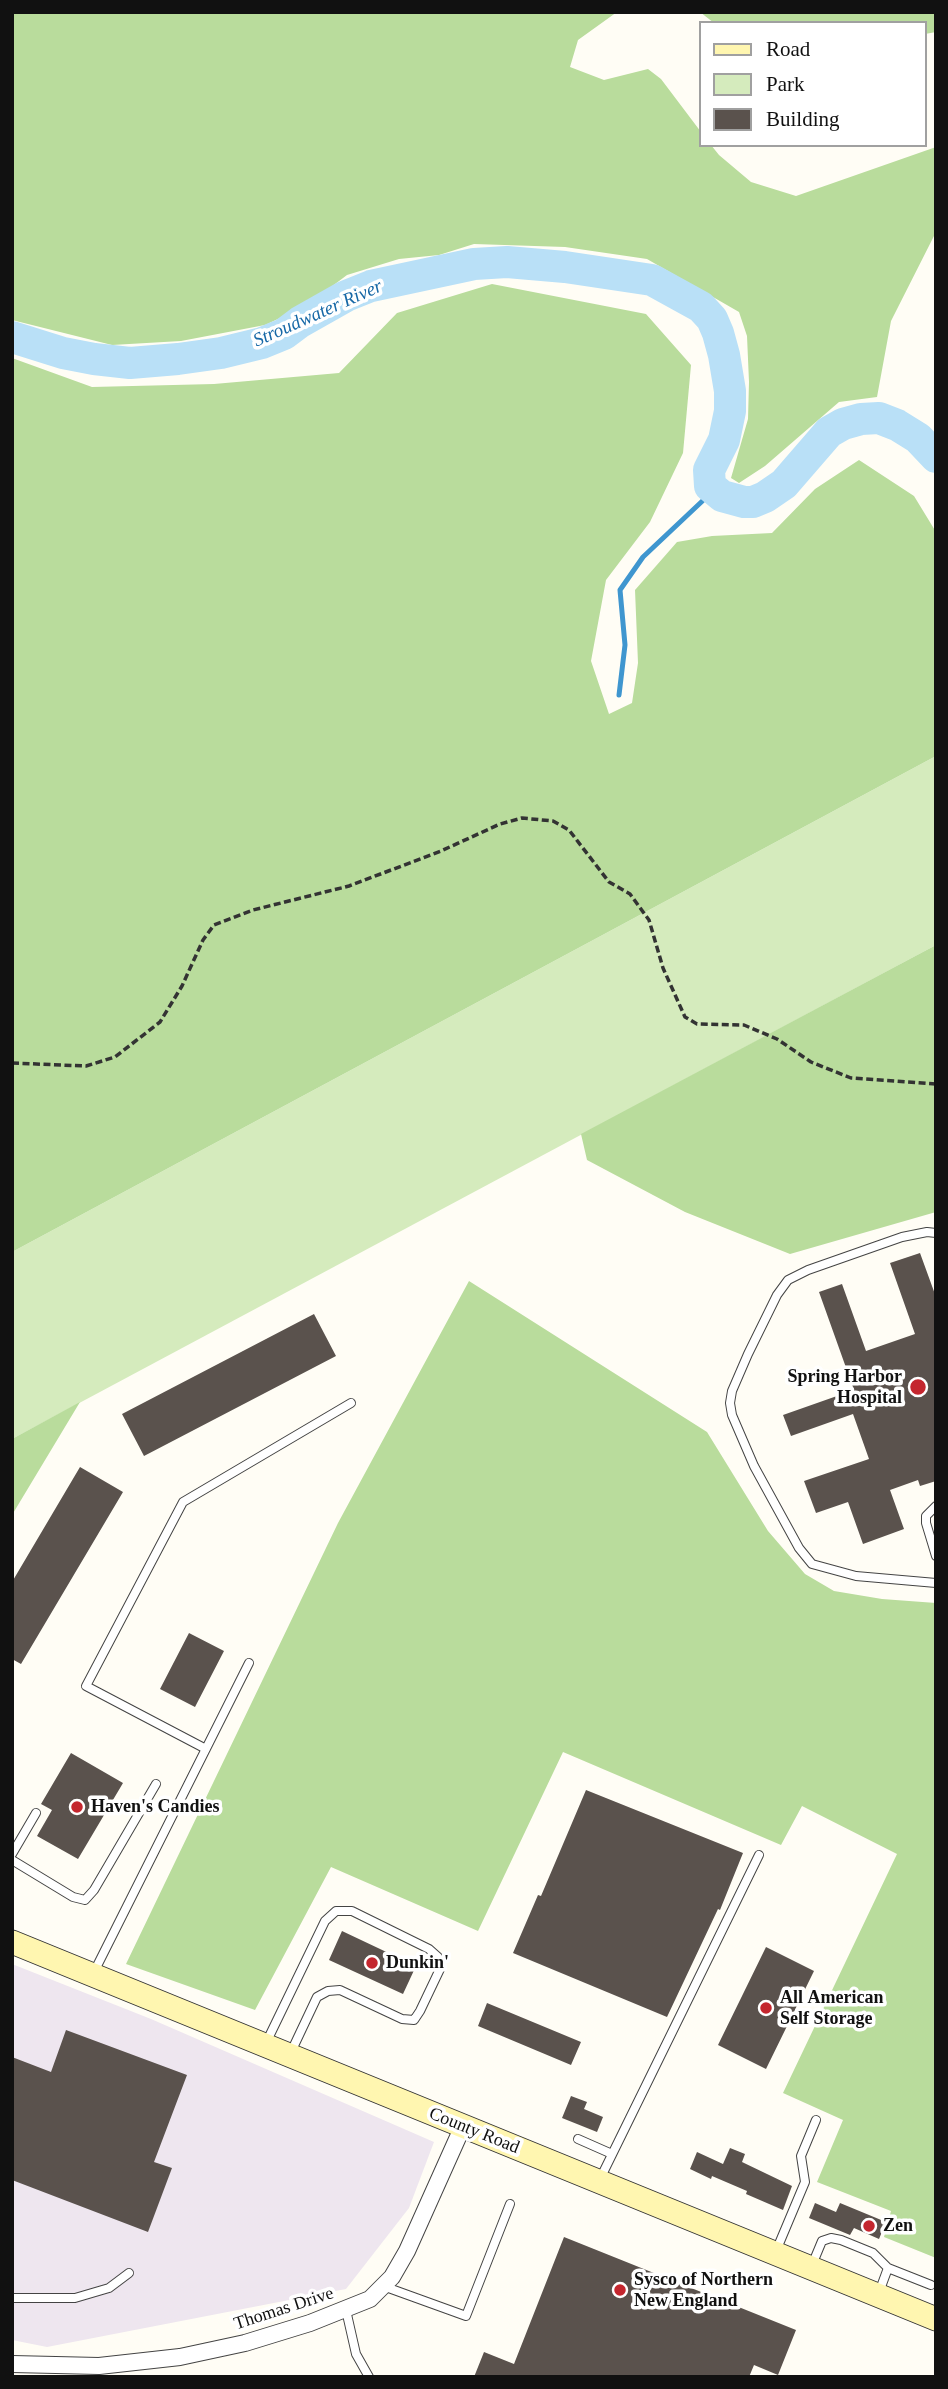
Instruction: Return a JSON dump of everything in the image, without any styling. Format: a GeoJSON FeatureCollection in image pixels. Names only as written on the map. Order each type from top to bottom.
{"type":"FeatureCollection","features":[{"type":"Feature","properties":{"kind":"main road","name":"County Road"},"geometry":{"type":"LineString","coordinates":[[12,1942],[936,2319]]}},
{"type":"Feature","properties":{"kind":"street","name":"Thomas Drive"},"geometry":{"type":"LineString","coordinates":[[12,2364],[99,2366],[180,2357],[245,2343],[346,2310],[370,2299],[392,2277],[407,2251],[463,2126]]}},
{"type":"Feature","properties":{"kind":"lane"},"geometry":{"type":"LineString","coordinates":[[936,1233],[902,1237],[808,1270],[788,1280],[777,1295],[748,1354],[732,1391],[730,1403],[732,1415],[754,1466],[799,1548],[812,1564],[856,1576],[936,1583]]}},
{"type":"Feature","properties":{"kind":"lane"},"geometry":{"type":"LineString","coordinates":[[206,1749],[86,1686],[183,1502],[351,1403]]}},
{"type":"Feature","properties":{"kind":"lane"},"geometry":{"type":"LineString","coordinates":[[936,1506],[926,1516],[936,1556]]}},
{"type":"Feature","properties":{"kind":"lane"},"geometry":{"type":"LineString","coordinates":[[93,1975],[249,1663]]}},
{"type":"Feature","properties":{"kind":"lane"},"geometry":{"type":"LineString","coordinates":[[12,1860],[73,1897],[85,1900],[90,1896],[156,1784]]}},
{"type":"Feature","properties":{"kind":"lane"},"geometry":{"type":"LineString","coordinates":[[12,1854],[36,1813]]}},
{"type":"Feature","properties":{"kind":"lane"},"geometry":{"type":"LineString","coordinates":[[598,2181],[759,1855]]}},
{"type":"Feature","properties":{"kind":"lane"},"geometry":{"type":"LineString","coordinates":[[265,2045],[325,1921],[336,1911],[352,1911],[429,1949],[438,1957],[440,1969],[414,2020],[402,2019],[340,1990],[328,1991],[317,1997],[289,2055]]}},
{"type":"Feature","properties":{"kind":"lane"},"geometry":{"type":"LineString","coordinates":[[775,2253],[805,2182],[801,2156],[816,2120]]}},
{"type":"Feature","properties":{"kind":"lane"},"geometry":{"type":"LineString","coordinates":[[578,2139],[612,2154]]}},
{"type":"Feature","properties":{"kind":"lane"},"geometry":{"type":"LineString","coordinates":[[383,2286],[466,2316],[510,2204]]}},
{"type":"Feature","properties":{"kind":"lane"},"geometry":{"type":"LineString","coordinates":[[811,2268],[822,2241],[841,2239],[873,2253],[882,2259],[888,2268],[931,2284]]}},
{"type":"Feature","properties":{"kind":"lane"},"geometry":{"type":"LineString","coordinates":[[878,2295],[888,2268]]}},
{"type":"Feature","properties":{"kind":"lane"},"geometry":{"type":"LineString","coordinates":[[12,2298],[75,2298],[108,2288],[129,2273]]}},
{"type":"Feature","properties":{"kind":"lane"},"geometry":{"type":"LineString","coordinates":[[346,2310],[356,2354],[369,2377]]}},
{"type":"Feature","properties":{"kind":"path"},"geometry":{"type":"LineString","coordinates":[[12,1063],[86,1066],[116,1057],[160,1022],[182,986],[203,940],[214,925],[253,909],[349,886],[441,851],[500,824],[522,818],[553,821],[569,830],[609,883],[630,894],[649,920],[663,968],[685,1017],[697,1024],[744,1025],[777,1039],[811,1062],[851,1078],[936,1084]]}},
{"type":"Feature","properties":{"kind":"shaded area"},"geometry":{"type":"Polygon","coordinates":[[[12,1964],[151,2019],[434,2142],[409,2208],[346,2289],[47,2347],[12,2340],[12,1964]]]}},
{"type":"Feature","properties":{"kind":"green space"},"geometry":{"type":"Polygon","coordinates":[[[12,12],[617,12],[578,40],[570,67],[604,80],[648,69],[661,79],[699,129],[699,147],[713,147],[751,182],[796,196],[936,147],[936,232],[891,321],[877,397],[839,402],[765,466],[739,483],[731,478],[748,419],[749,382],[747,336],[739,312],[647,259],[565,247],[474,244],[439,255],[399,259],[347,275],[306,306],[265,325],[181,341],[112,345],[12,320],[12,12]]]}},
{"type":"Feature","properties":{"kind":"green space"},"geometry":{"type":"Polygon","coordinates":[[[700,12],[936,12],[936,32],[927,34],[927,21],[711,21],[700,12]]]}},
{"type":"Feature","properties":{"kind":"green space"},"geometry":{"type":"Polygon","coordinates":[[[492,284],[646,314],[691,365],[683,453],[650,522],[606,580],[591,661],[609,714],[632,703],[638,663],[635,590],[677,542],[712,536],[772,533],[815,489],[859,460],[914,496],[936,532],[936,756],[12,1252],[12,358],[92,387],[214,384],[339,373],[397,313],[492,284]]]}},
{"type":"Feature","properties":{"kind":"green space"},"geometry":{"type":"Polygon","coordinates":[[[936,756],[936,945],[12,1439],[12,1252],[936,756]]]}},
{"type":"Feature","properties":{"kind":"green space"},"geometry":{"type":"Polygon","coordinates":[[[936,945],[936,1212],[790,1254],[685,1212],[587,1160],[581,1134],[936,945]]]}},
{"type":"Feature","properties":{"kind":"green space"},"geometry":{"type":"Polygon","coordinates":[[[469,1281],[707,1432],[768,1531],[805,1574],[834,1591],[882,1599],[936,1603],[936,2258],[884,2237],[891,2211],[817,2182],[843,2120],[783,2093],[897,1854],[802,1806],[781,1845],[563,1752],[478,1931],[331,1867],[255,2010],[126,1964],[338,1523],[469,1281]]]}},
{"type":"Feature","properties":{"kind":"green space"},"geometry":{"type":"Polygon","coordinates":[[[80,1402],[12,1515],[12,1439],[80,1402]]]}},
{"type":"Feature","properties":{"kind":"building"},"geometry":{"type":"Polygon","coordinates":[[[920,1253],[936,1297],[936,1481],[920,1486],[918,1480],[890,1490],[904,1529],[863,1544],[848,1502],[816,1513],[804,1481],[869,1459],[853,1414],[791,1436],[783,1415],[854,1390],[819,1292],[842,1284],[866,1351],[915,1334],[890,1263],[920,1253]]]}},
{"type":"Feature","properties":{"kind":"building"},"geometry":{"type":"Polygon","coordinates":[[[314,1314],[336,1356],[144,1456],[122,1414],[314,1314]]]}},
{"type":"Feature","properties":{"kind":"building"},"geometry":{"type":"Polygon","coordinates":[[[80,1467],[123,1492],[21,1664],[12,1659],[12,1582],[80,1467]]]}},
{"type":"Feature","properties":{"kind":"building"},"geometry":{"type":"Polygon","coordinates":[[[189,1633],[224,1651],[195,1707],[160,1689],[189,1633]]]}},
{"type":"Feature","properties":{"kind":"building","name":"Haven's Candies"},"geometry":{"type":"Polygon","coordinates":[[[71,1753],[123,1783],[78,1859],[37,1836],[52,1810],[41,1804],[71,1753]]]}},
{"type":"Feature","properties":{"kind":"building"},"geometry":{"type":"Polygon","coordinates":[[[586,1790],[743,1853],[720,1910],[718,1909],[667,2017],[513,1953],[538,1895],[541,1896],[586,1790]]]}},
{"type":"Feature","properties":{"kind":"building","name":"Dunkin'"},"geometry":{"type":"Polygon","coordinates":[[[342,1931],[416,1966],[403,1994],[329,1960],[342,1931]]]}},
{"type":"Feature","properties":{"kind":"building","name":"All American Self Storage"},"geometry":{"type":"Polygon","coordinates":[[[766,1947],[814,1971],[766,2069],[718,2045],[766,1947]]]}},
{"type":"Feature","properties":{"kind":"building"},"geometry":{"type":"Polygon","coordinates":[[[487,2003],[581,2042],[571,2065],[478,2026],[487,2003]]]}},
{"type":"Feature","properties":{"kind":"building"},"geometry":{"type":"Polygon","coordinates":[[[66,2030],[187,2075],[154,2162],[172,2168],[148,2232],[12,2180],[12,2057],[51,2072],[66,2030]]]}},
{"type":"Feature","properties":{"kind":"building"},"geometry":{"type":"Polygon","coordinates":[[[571,2096],[587,2102],[584,2109],[603,2117],[597,2132],[562,2118],[571,2096]]]}},
{"type":"Feature","properties":{"kind":"building"},"geometry":{"type":"Polygon","coordinates":[[[730,2148],[745,2154],[742,2162],[792,2186],[783,2210],[746,2194],[747,2191],[690,2169],[697,2152],[723,2164],[730,2148]]]}},
{"type":"Feature","properties":{"kind":"building"},"geometry":{"type":"Polygon","coordinates":[[[815,2203],[836,2212],[840,2203],[886,2222],[879,2239],[854,2228],[850,2235],[809,2218],[815,2203]]]}},
{"type":"Feature","properties":{"kind":"building","name":"Sysco of Northern New England"},"geometry":{"type":"Polygon","coordinates":[[[564,2237],[796,2330],[778,2375],[754,2365],[749,2377],[474,2377],[484,2352],[514,2364],[564,2237]]]}},
{"type":"Feature","properties":{"kind":"waterway","name":"Stroudwater River"},"geometry":{"type":"LineString","coordinates":[[12,337],[63,353],[94,359],[130,363],[178,359],[221,353],[262,343],[284,334],[346,296],[371,286],[474,264],[507,262],[565,267],[652,280],[701,307],[712,319],[724,355],[730,391],[730,411],[724,440],[709,470],[710,486],[722,496],[744,502],[765,497],[784,484],[829,432],[843,424],[861,419],[879,418],[897,425],[918,438],[936,457]]}},
{"type":"Feature","properties":{"kind":"waterway"},"geometry":{"type":"LineString","coordinates":[[619,695],[625,645],[620,590],[643,557],[713,491]]}},
{"type":"Feature","properties":{"kind":"place","name":"Spring Harbor Hospital"},"geometry":{"type":"Point","coordinates":[918,1387]}},
{"type":"Feature","properties":{"kind":"place","name":"Haven's Candies"},"geometry":{"type":"Point","coordinates":[77,1807]}},
{"type":"Feature","properties":{"kind":"place","name":"Dunkin'"},"geometry":{"type":"Point","coordinates":[372,1963]}},
{"type":"Feature","properties":{"kind":"place","name":"All American Self Storage"},"geometry":{"type":"Point","coordinates":[766,2008]}},
{"type":"Feature","properties":{"kind":"place","name":"Zen"},"geometry":{"type":"Point","coordinates":[869,2226]}},
{"type":"Feature","properties":{"kind":"place","name":"Sysco of Northern New England"},"geometry":{"type":"Point","coordinates":[620,2290]}}]}
